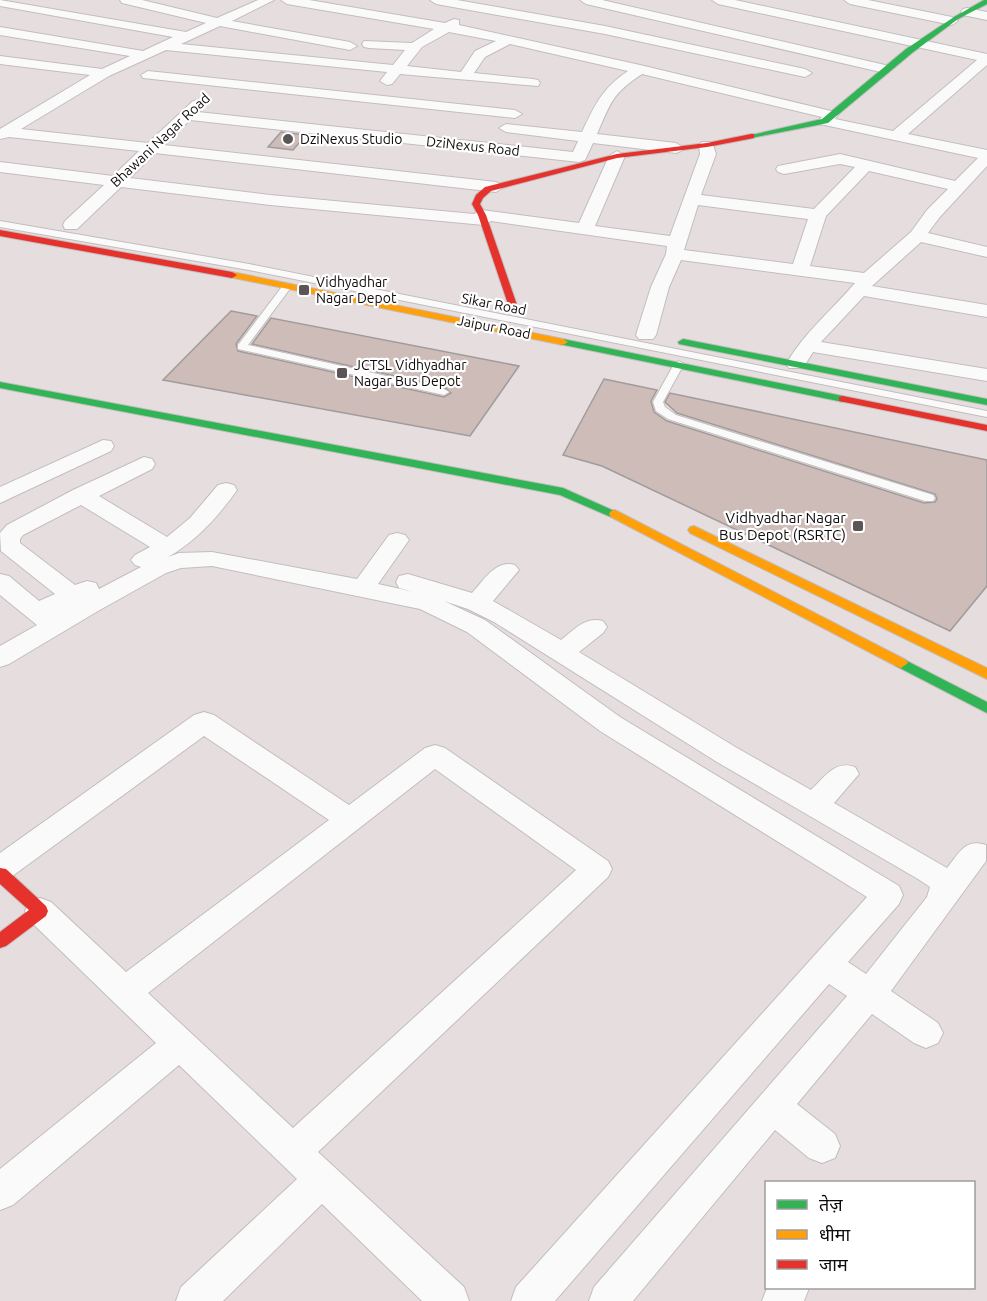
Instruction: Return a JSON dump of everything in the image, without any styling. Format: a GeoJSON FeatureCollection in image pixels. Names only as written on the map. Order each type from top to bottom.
{"type":"FeatureCollection","features":[{"type":"Feature","properties":{"kind":"street"},"geometry":{"type":"LineString","coordinates":[[126,0],[218,22],[350,46]]}},
{"type":"Feature","properties":{"kind":"street"},"geometry":{"type":"LineString","coordinates":[[243,0],[264,2]]}},
{"type":"Feature","properties":{"kind":"street"},"geometry":{"type":"LineString","coordinates":[[287,0],[447,27],[640,69],[772,102],[895,137],[987,156]]}},
{"type":"Feature","properties":{"kind":"street"},"geometry":{"type":"LineString","coordinates":[[436,0],[605,30],[805,73],[772,102]]}},
{"type":"Feature","properties":{"kind":"street"},"geometry":{"type":"LineString","coordinates":[[316,166],[416,47],[497,0]]}},
{"type":"Feature","properties":{"kind":"street"},"geometry":{"type":"LineString","coordinates":[[586,0],[885,69]]}},
{"type":"Feature","properties":{"kind":"street"},"geometry":{"type":"LineString","coordinates":[[494,148],[546,66],[652,0]]}},
{"type":"Feature","properties":{"kind":"street"},"geometry":{"type":"LineString","coordinates":[[718,0],[987,58]]}},
{"type":"Feature","properties":{"kind":"street"},"geometry":{"type":"LineString","coordinates":[[850,0],[952,21]]}},
{"type":"Feature","properties":{"kind":"street"},"geometry":{"type":"LineString","coordinates":[[513,308],[483,218],[476,204],[479,197],[488,189],[578,162],[707,145],[828,118],[885,69],[920,43],[987,1]]}},
{"type":"Feature","properties":{"kind":"street"},"geometry":{"type":"LineString","coordinates":[[0,2],[187,36]]}},
{"type":"Feature","properties":{"kind":"street"},"geometry":{"type":"LineString","coordinates":[[3,134],[104,73],[264,2]]}},
{"type":"Feature","properties":{"kind":"street"},"geometry":{"type":"LineString","coordinates":[[967,12],[987,16]]}},
{"type":"Feature","properties":{"kind":"street"},"geometry":{"type":"LineString","coordinates":[[0,31],[146,55]]}},
{"type":"Feature","properties":{"kind":"street"},"geometry":{"type":"LineString","coordinates":[[464,77],[480,54],[508,40]]}},
{"type":"Feature","properties":{"kind":"street"},"geometry":{"type":"LineString","coordinates":[[369,44],[416,47]]}},
{"type":"Feature","properties":{"kind":"street"},"geometry":{"type":"LineString","coordinates":[[165,46],[464,77],[524,99]]}},
{"type":"Feature","properties":{"kind":"street","name":"Bhawani Nagar Road"},"geometry":{"type":"LineString","coordinates":[[71,225],[248,56]]}},
{"type":"Feature","properties":{"kind":"street"},"geometry":{"type":"LineString","coordinates":[[895,137],[987,58]]}},
{"type":"Feature","properties":{"kind":"street"},"geometry":{"type":"LineString","coordinates":[[0,60],[104,73]]}},
{"type":"Feature","properties":{"kind":"street"},"geometry":{"type":"LineString","coordinates":[[578,162],[605,100],[616,85],[640,69]]}},
{"type":"Feature","properties":{"kind":"street"},"geometry":{"type":"LineString","coordinates":[[148,75],[371,100],[524,99]]}},
{"type":"Feature","properties":{"kind":"street","name":"DziNexus Road"},"geometry":{"type":"LineString","coordinates":[[188,115],[494,148],[578,162]]}},
{"type":"Feature","properties":{"kind":"street"},"geometry":{"type":"LineString","coordinates":[[506,128],[676,148]]}},
{"type":"Feature","properties":{"kind":"street"},"geometry":{"type":"LineString","coordinates":[[3,134],[496,187]]}},
{"type":"Feature","properties":{"kind":"street"},"geometry":{"type":"LineString","coordinates":[[646,335],[660,287],[708,154],[707,145]]}},
{"type":"Feature","properties":{"kind":"street"},"geometry":{"type":"LineString","coordinates":[[585,228],[617,156]]}},
{"type":"Feature","properties":{"kind":"street"},"geometry":{"type":"LineString","coordinates":[[796,364],[807,345],[841,312],[864,284],[917,236],[933,214],[987,156]]}},
{"type":"Feature","properties":{"kind":"street"},"geometry":{"type":"LineString","coordinates":[[784,169],[840,159],[959,187]]}},
{"type":"Feature","properties":{"kind":"street"},"geometry":{"type":"LineString","coordinates":[[800,270],[818,215],[866,165]]}},
{"type":"Feature","properties":{"kind":"street"},"geometry":{"type":"LineString","coordinates":[[0,167],[270,200],[585,228],[675,248],[800,270],[987,311]]}},
{"type":"Feature","properties":{"kind":"street"},"geometry":{"type":"LineString","coordinates":[[692,199],[818,215]]}},
{"type":"Feature","properties":{"kind":"street","name":"Sikar Road"},"geometry":{"type":"LineString","coordinates":[[0,215],[257,257],[987,402]]}},
{"type":"Feature","properties":{"kind":"street","name":"Jaipur Road"},"geometry":{"type":"LineString","coordinates":[[0,233],[287,286],[987,428]]}},
{"type":"Feature","properties":{"kind":"street"},"geometry":{"type":"LineString","coordinates":[[917,236],[987,252]]}},
{"type":"Feature","properties":{"kind":"street"},"geometry":{"type":"LineString","coordinates":[[807,345],[987,375]]}},
{"type":"Feature","properties":{"kind":"street"},"geometry":{"type":"LineString","coordinates":[[0,385],[531,485],[573,496],[604,508],[987,708]]}},
{"type":"Feature","properties":{"kind":"street"},"geometry":{"type":"LineString","coordinates":[[0,496],[103,446]]}},
{"type":"Feature","properties":{"kind":"street"},"geometry":{"type":"LineString","coordinates":[[73,596],[9,546],[8,538],[15,530],[144,464]]}},
{"type":"Feature","properties":{"kind":"street"},"geometry":{"type":"LineString","coordinates":[[0,658],[73,596],[168,548],[189,534],[206,517],[226,490]]}},
{"type":"Feature","properties":{"kind":"street"},"geometry":{"type":"LineString","coordinates":[[81,495],[168,548]]}},
{"type":"Feature","properties":{"kind":"street"},"geometry":{"type":"LineString","coordinates":[[687,527],[987,674]]}},
{"type":"Feature","properties":{"kind":"street"},"geometry":{"type":"LineString","coordinates":[[368,580],[397,540]]}},
{"type":"Feature","properties":{"kind":"street"},"geometry":{"type":"LineString","coordinates":[[293,556],[368,580],[427,603],[476,626],[610,724],[888,895],[530,1301]]}},
{"type":"Feature","properties":{"kind":"street"},"geometry":{"type":"LineString","coordinates":[[45,619],[158,568],[179,561],[212,559],[440,590],[477,603],[562,652],[813,806],[941,879],[945,887],[944,894]]}},
{"type":"Feature","properties":{"kind":"street"},"geometry":{"type":"LineString","coordinates":[[477,603],[507,570]]}},
{"type":"Feature","properties":{"kind":"street"},"geometry":{"type":"LineString","coordinates":[[0,582],[45,619]]}},
{"type":"Feature","properties":{"kind":"street"},"geometry":{"type":"LineString","coordinates":[[562,652],[594,627]]}},
{"type":"Feature","properties":{"kind":"street"},"geometry":{"type":"LineString","coordinates":[[0,868],[204,722],[350,820]]}},
{"type":"Feature","properties":{"kind":"street"},"geometry":{"type":"LineString","coordinates":[[659,754],[685,729]]}},
{"type":"Feature","properties":{"kind":"street"},"geometry":{"type":"LineString","coordinates":[[125,992],[435,755],[597,869],[293,1152]]}},
{"type":"Feature","properties":{"kind":"street"},"geometry":{"type":"LineString","coordinates":[[813,806],[845,774]]}},
{"type":"Feature","properties":{"kind":"street"},"geometry":{"type":"LineString","coordinates":[[608,1301],[898,959],[944,894],[976,854]]}},
{"type":"Feature","properties":{"kind":"street"},"geometry":{"type":"LineString","coordinates":[[0,874],[450,1301]]}},
{"type":"Feature","properties":{"kind":"street"},"geometry":{"type":"LineString","coordinates":[[0,941],[40,911]]}},
{"type":"Feature","properties":{"kind":"street"},"geometry":{"type":"LineString","coordinates":[[827,965],[926,1034]]}},
{"type":"Feature","properties":{"kind":"street"},"geometry":{"type":"LineString","coordinates":[[0,1192],[180,1044]]}},
{"type":"Feature","properties":{"kind":"street"},"geometry":{"type":"LineString","coordinates":[[773,1107],[822,1146]]}},
{"type":"Feature","properties":{"kind":"street"},"geometry":{"type":"LineString","coordinates":[[195,1301],[322,1180]]}},
{"type":"Feature","properties":{"kind":"lane"},"geometry":{"type":"LineString","coordinates":[[0,224],[249,267],[987,414]]}},
{"type":"Feature","properties":{"kind":"lane"},"geometry":{"type":"LineString","coordinates":[[287,286],[242,347],[444,392]]}},
{"type":"Feature","properties":{"kind":"lane"},"geometry":{"type":"LineString","coordinates":[[679,364],[658,402],[660,409],[672,417],[929,498]]}},
{"type":"Feature","properties":{"kind":"building","name":"DziNexus Studio"},"geometry":{"type":"Polygon","coordinates":[[[281,132],[306,135],[293,150],[268,147],[281,132]]]}},
{"type":"Feature","properties":{"kind":"building","name":"JCTSL Vidhyadhar Nagar Bus Depot"},"geometry":{"type":"Polygon","coordinates":[[[231,311],[257,316],[236,344],[238,351],[444,397],[451,393],[444,387],[252,344],[271,318],[519,366],[470,436],[163,380],[231,311]]]}},
{"type":"Feature","properties":{"kind":"building","name":"Vidhyadhar Nagar Bus Depot (RSRTC)"},"geometry":{"type":"Polygon","coordinates":[[[604,379],[657,390],[651,401],[654,412],[667,421],[924,503],[935,502],[937,499],[935,494],[677,413],[665,402],[670,393],[987,460],[987,586],[950,631],[602,466],[563,455],[604,379]]]}},
{"type":"Feature","properties":{"kind":"traffic: fast"},"geometry":{"type":"LineString","coordinates":[[751,136],[825,121],[909,51],[956,18],[987,1]]}},
{"type":"Feature","properties":{"kind":"traffic: fast"},"geometry":{"type":"LineString","coordinates":[[563,342],[843,399]]}},
{"type":"Feature","properties":{"kind":"traffic: fast"},"geometry":{"type":"LineString","coordinates":[[683,342],[987,402]]}},
{"type":"Feature","properties":{"kind":"traffic: fast"},"geometry":{"type":"LineString","coordinates":[[0,385],[563,492],[615,514]]}},
{"type":"Feature","properties":{"kind":"traffic: fast"},"geometry":{"type":"LineString","coordinates":[[901,663],[987,708]]}},
{"type":"Feature","properties":{"kind":"traffic: slow"},"geometry":{"type":"LineString","coordinates":[[232,275],[563,342]]}},
{"type":"Feature","properties":{"kind":"traffic: slow"},"geometry":{"type":"LineString","coordinates":[[615,514],[901,663]]}},
{"type":"Feature","properties":{"kind":"traffic: slow"},"geometry":{"type":"LineString","coordinates":[[694,530],[987,674]]}},
{"type":"Feature","properties":{"kind":"traffic: jam"},"geometry":{"type":"LineString","coordinates":[[513,308],[482,215],[476,204],[479,197],[488,189],[617,156],[707,145],[751,136]]}},
{"type":"Feature","properties":{"kind":"traffic: jam"},"geometry":{"type":"LineString","coordinates":[[0,233],[232,275]]}},
{"type":"Feature","properties":{"kind":"traffic: jam"},"geometry":{"type":"LineString","coordinates":[[843,399],[987,428]]}},
{"type":"Feature","properties":{"kind":"traffic: jam"},"geometry":{"type":"LineString","coordinates":[[0,874],[40,911],[0,941]]}},
{"type":"Feature","properties":{"kind":"place","name":"DziNexus Studio"},"geometry":{"type":"Point","coordinates":[288,139]}},
{"type":"Feature","properties":{"kind":"place","name":"Vidhyadhar Nagar Depot"},"geometry":{"type":"Point","coordinates":[304,290]}},
{"type":"Feature","properties":{"kind":"place","name":"JCTSL Vidhyadhar Nagar Bus Depot"},"geometry":{"type":"Point","coordinates":[342,373]}},
{"type":"Feature","properties":{"kind":"place","name":"Vidhyadhar Nagar Bus Depot (RSRTC)"},"geometry":{"type":"Point","coordinates":[858,526]}}]}
